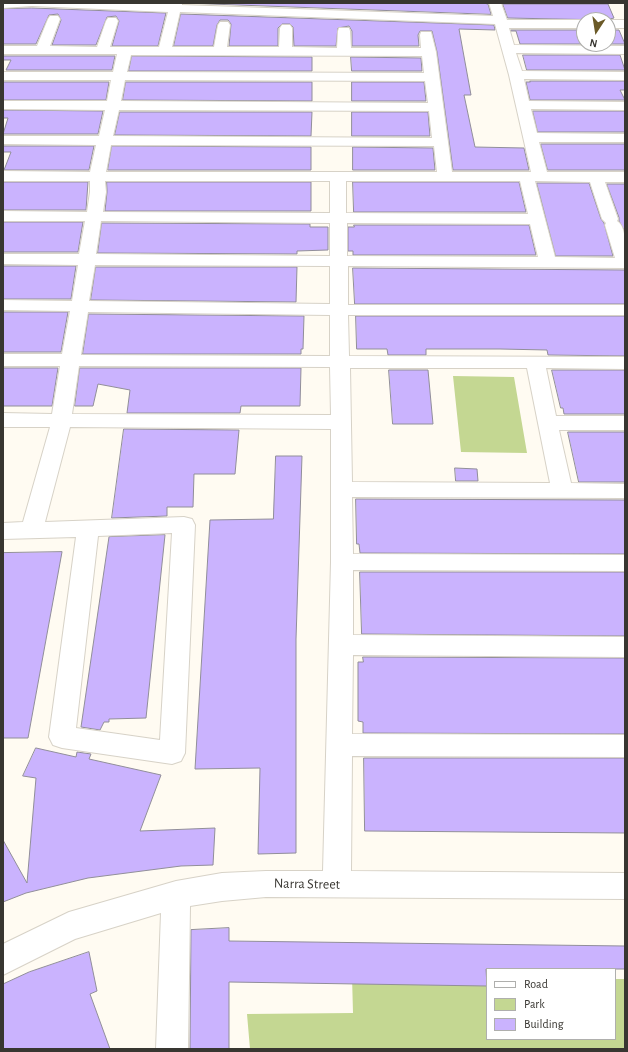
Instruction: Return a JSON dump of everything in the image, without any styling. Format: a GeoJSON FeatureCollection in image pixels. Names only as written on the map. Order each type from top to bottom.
{"type":"FeatureCollection","features":[{"type":"Feature","properties":{"kind":"street"},"geometry":{"type":"LineString","coordinates":[[3,4],[29,3]]}},
{"type":"Feature","properties":{"kind":"street"},"geometry":{"type":"LineString","coordinates":[[35,3],[176,6],[501,22],[576,24]]}},
{"type":"Feature","properties":{"kind":"street"},"geometry":{"type":"LineString","coordinates":[[495,3],[516,75],[531,137],[536,215]]}},
{"type":"Feature","properties":{"kind":"street"},"geometry":{"type":"LineString","coordinates":[[166,50],[176,6]]}},
{"type":"Feature","properties":{"kind":"street"},"geometry":{"type":"LineString","coordinates":[[42,50],[54,19]]}},
{"type":"Feature","properties":{"kind":"street"},"geometry":{"type":"LineString","coordinates":[[102,50],[112,21]]}},
{"type":"Feature","properties":{"kind":"street"},"geometry":{"type":"LineString","coordinates":[[220,51],[224,25]]}},
{"type":"Feature","properties":{"kind":"street"},"geometry":{"type":"LineString","coordinates":[[285,51],[286,28]]}},
{"type":"Feature","properties":{"kind":"street"},"geometry":{"type":"LineString","coordinates":[[344,31],[344,51]]}},
{"type":"Feature","properties":{"kind":"street"},"geometry":{"type":"LineString","coordinates":[[426,35],[446,176]]}},
{"type":"Feature","properties":{"kind":"street"},"geometry":{"type":"LineString","coordinates":[[509,49],[625,50]]}},
{"type":"Feature","properties":{"kind":"street"},"geometry":{"type":"LineString","coordinates":[[3,50],[429,52]]}},
{"type":"Feature","properties":{"kind":"street"},"geometry":{"type":"LineString","coordinates":[[32,529],[62,420],[98,192],[98,176],[125,50]]}},
{"type":"Feature","properties":{"kind":"street"},"geometry":{"type":"LineString","coordinates":[[516,75],[625,76]]}},
{"type":"Feature","properties":{"kind":"street"},"geometry":{"type":"LineString","coordinates":[[3,76],[432,77]]}},
{"type":"Feature","properties":{"kind":"street"},"geometry":{"type":"LineString","coordinates":[[3,105],[436,107]]}},
{"type":"Feature","properties":{"kind":"street"},"geometry":{"type":"LineString","coordinates":[[523,105],[625,106]]}},
{"type":"Feature","properties":{"kind":"street"},"geometry":{"type":"LineString","coordinates":[[531,137],[625,138]]}},
{"type":"Feature","properties":{"kind":"street"},"geometry":{"type":"LineString","coordinates":[[3,140],[440,142]]}},
{"type":"Feature","properties":{"kind":"street"},"geometry":{"type":"LineString","coordinates":[[3,176],[625,177]]}},
{"type":"Feature","properties":{"kind":"street"},"geometry":{"type":"LineString","coordinates":[[337,884],[342,562],[338,176]]}},
{"type":"Feature","properties":{"kind":"street"},"geometry":{"type":"LineString","coordinates":[[3,259],[625,262],[596,177]]}},
{"type":"Feature","properties":{"kind":"street"},"geometry":{"type":"LineString","coordinates":[[3,216],[537,219],[548,262]]}},
{"type":"Feature","properties":{"kind":"street"},"geometry":{"type":"LineString","coordinates":[[3,305],[339,310],[625,310]]}},
{"type":"Feature","properties":{"kind":"street"},"geometry":{"type":"LineString","coordinates":[[3,360],[340,363],[625,363]]}},
{"type":"Feature","properties":{"kind":"street"},"geometry":{"type":"LineString","coordinates":[[535,363],[562,491]]}},
{"type":"Feature","properties":{"kind":"street"},"geometry":{"type":"LineString","coordinates":[[3,420],[340,422]]}},
{"type":"Feature","properties":{"kind":"street"},"geometry":{"type":"LineString","coordinates":[[548,423],[625,423]]}},
{"type":"Feature","properties":{"kind":"street"},"geometry":{"type":"LineString","coordinates":[[341,490],[625,491]]}},
{"type":"Feature","properties":{"kind":"street"},"geometry":{"type":"LineString","coordinates":[[3,531],[32,529],[184,525],[172,753],[62,737],[88,528]]}},
{"type":"Feature","properties":{"kind":"street"},"geometry":{"type":"LineString","coordinates":[[342,562],[625,563]]}},
{"type":"Feature","properties":{"kind":"street"},"geometry":{"type":"LineString","coordinates":[[340,645],[625,647]]}},
{"type":"Feature","properties":{"kind":"street"},"geometry":{"type":"LineString","coordinates":[[339,745],[625,746]]}},
{"type":"Feature","properties":{"kind":"street","name":"Narra Street"},"geometry":{"type":"LineString","coordinates":[[3,960],[69,926],[176,895],[222,887],[266,884],[625,886]]}},
{"type":"Feature","properties":{"kind":"street"},"geometry":{"type":"LineString","coordinates":[[172,1049],[176,895]]}},
{"type":"Feature","properties":{"kind":"green space"},"geometry":{"type":"Polygon","coordinates":[[[453,376],[514,377],[527,453],[461,452],[453,376]]]}},
{"type":"Feature","properties":{"kind":"green space"},"geometry":{"type":"Polygon","coordinates":[[[352,976],[486,978],[486,1040],[616,1040],[616,979],[625,979],[625,1049],[250,1049],[247,1014],[353,1013],[352,976]]]}},
{"type":"Feature","properties":{"kind":"building"},"geometry":{"type":"Polygon","coordinates":[[[184,3],[483,3],[488,4],[491,14],[184,3]]]}},
{"type":"Feature","properties":{"kind":"building"},"geometry":{"type":"Polygon","coordinates":[[[503,4],[608,4],[611,12],[576,12],[576,19],[508,18],[503,4]]]}},
{"type":"Feature","properties":{"kind":"building"},"geometry":{"type":"Polygon","coordinates":[[[32,8],[166,13],[158,46],[112,46],[119,21],[116,16],[107,17],[96,45],[52,45],[61,20],[58,14],[49,15],[36,44],[3,44],[3,9],[32,8]]]}},
{"type":"Feature","properties":{"kind":"building"},"geometry":{"type":"Polygon","coordinates":[[[181,14],[494,25],[495,30],[459,29],[471,95],[464,95],[475,147],[524,148],[529,170],[453,170],[437,52],[432,31],[420,31],[418,35],[419,46],[352,46],[352,31],[349,26],[338,28],[336,46],[294,46],[293,27],[290,24],[282,24],[278,28],[278,46],[229,46],[231,24],[228,20],[220,20],[217,25],[213,46],[174,46],[181,14]]]}},
{"type":"Feature","properties":{"kind":"building"},"geometry":{"type":"Polygon","coordinates":[[[576,30],[576,44],[520,44],[516,31],[511,31],[576,30]]]}},
{"type":"Feature","properties":{"kind":"building"},"geometry":{"type":"Polygon","coordinates":[[[616,30],[619,30],[625,44],[616,44],[616,30]]]}},
{"type":"Feature","properties":{"kind":"building"},"geometry":{"type":"Polygon","coordinates":[[[523,55],[620,55],[625,70],[527,70],[523,55]]]}},
{"type":"Feature","properties":{"kind":"building"},"geometry":{"type":"Polygon","coordinates":[[[3,56],[115,56],[112,70],[6,70],[11,60],[3,60],[3,56]]]}},
{"type":"Feature","properties":{"kind":"building"},"geometry":{"type":"Polygon","coordinates":[[[132,56],[312,57],[312,71],[129,71],[132,56]]]}},
{"type":"Feature","properties":{"kind":"building"},"geometry":{"type":"Polygon","coordinates":[[[351,57],[421,58],[422,71],[352,71],[351,57]]]}},
{"type":"Feature","properties":{"kind":"building"},"geometry":{"type":"Polygon","coordinates":[[[625,81],[625,90],[620,90],[625,100],[530,100],[526,82],[625,81]]]}},
{"type":"Feature","properties":{"kind":"building"},"geometry":{"type":"Polygon","coordinates":[[[3,82],[109,82],[106,100],[3,100],[3,82]]]}},
{"type":"Feature","properties":{"kind":"building"},"geometry":{"type":"Polygon","coordinates":[[[126,82],[312,82],[312,101],[123,100],[126,82]]]}},
{"type":"Feature","properties":{"kind":"building"},"geometry":{"type":"Polygon","coordinates":[[[352,82],[424,82],[426,101],[352,101],[352,82]]]}},
{"type":"Feature","properties":{"kind":"building"},"geometry":{"type":"Polygon","coordinates":[[[3,110],[103,111],[98,134],[3,134],[8,118],[3,118],[3,110]]]}},
{"type":"Feature","properties":{"kind":"building"},"geometry":{"type":"Polygon","coordinates":[[[533,111],[625,111],[625,132],[538,132],[533,111]]]}},
{"type":"Feature","properties":{"kind":"building"},"geometry":{"type":"Polygon","coordinates":[[[120,112],[312,112],[311,136],[115,135],[120,112]]]}},
{"type":"Feature","properties":{"kind":"building"},"geometry":{"type":"Polygon","coordinates":[[[352,112],[428,112],[430,136],[352,136],[352,112]]]}},
{"type":"Feature","properties":{"kind":"building"},"geometry":{"type":"Polygon","coordinates":[[[541,144],[625,144],[625,170],[548,170],[541,144]]]}},
{"type":"Feature","properties":{"kind":"building"},"geometry":{"type":"Polygon","coordinates":[[[3,146],[94,146],[89,170],[4,170],[11,152],[3,152],[3,146]]]}},
{"type":"Feature","properties":{"kind":"building"},"geometry":{"type":"Polygon","coordinates":[[[112,146],[311,147],[311,170],[108,170],[112,146]]]}},
{"type":"Feature","properties":{"kind":"building"},"geometry":{"type":"Polygon","coordinates":[[[353,147],[433,148],[435,170],[353,170],[353,147]]]}},
{"type":"Feature","properties":{"kind":"building"},"geometry":{"type":"Polygon","coordinates":[[[3,182],[88,182],[86,210],[3,210],[3,182]]]}},
{"type":"Feature","properties":{"kind":"building"},"geometry":{"type":"Polygon","coordinates":[[[107,182],[311,182],[311,211],[105,211],[107,182]]]}},
{"type":"Feature","properties":{"kind":"building"},"geometry":{"type":"Polygon","coordinates":[[[353,182],[519,182],[526,212],[354,212],[353,182]]]}},
{"type":"Feature","properties":{"kind":"building"},"geometry":{"type":"Polygon","coordinates":[[[537,183],[589,183],[601,219],[604,223],[613,256],[556,256],[537,183]]]}},
{"type":"Feature","properties":{"kind":"building"},"geometry":{"type":"Polygon","coordinates":[[[607,184],[625,184],[625,232],[619,221],[607,184]]]}},
{"type":"Feature","properties":{"kind":"building"},"geometry":{"type":"Polygon","coordinates":[[[3,222],[83,222],[78,252],[3,252],[3,222]]]}},
{"type":"Feature","properties":{"kind":"building"},"geometry":{"type":"Polygon","coordinates":[[[102,223],[310,224],[310,227],[328,227],[328,250],[297,251],[297,254],[98,253],[102,223]]]}},
{"type":"Feature","properties":{"kind":"building"},"geometry":{"type":"Polygon","coordinates":[[[354,225],[529,225],[536,255],[353,255],[353,251],[348,251],[348,227],[354,227],[354,225]]]}},
{"type":"Feature","properties":{"kind":"building"},"geometry":{"type":"Polygon","coordinates":[[[3,266],[76,266],[71,299],[3,299],[3,266]]]}},
{"type":"Feature","properties":{"kind":"building"},"geometry":{"type":"Polygon","coordinates":[[[96,267],[297,267],[296,302],[91,300],[96,267]]]}},
{"type":"Feature","properties":{"kind":"building"},"geometry":{"type":"Polygon","coordinates":[[[353,268],[625,270],[625,304],[355,304],[353,268]]]}},
{"type":"Feature","properties":{"kind":"building"},"geometry":{"type":"Polygon","coordinates":[[[3,312],[68,312],[61,352],[3,352],[3,312]]]}},
{"type":"Feature","properties":{"kind":"building"},"geometry":{"type":"Polygon","coordinates":[[[89,314],[304,316],[303,349],[301,349],[301,354],[83,354],[89,314]]]}},
{"type":"Feature","properties":{"kind":"building"},"geometry":{"type":"Polygon","coordinates":[[[356,316],[625,316],[625,356],[548,355],[547,350],[500,349],[426,349],[426,355],[388,355],[387,349],[357,349],[356,316]]]}},
{"type":"Feature","properties":{"kind":"building"},"geometry":{"type":"Polygon","coordinates":[[[3,368],[58,368],[52,406],[3,406],[3,368]]]}},
{"type":"Feature","properties":{"kind":"building"},"geometry":{"type":"Polygon","coordinates":[[[80,368],[301,368],[300,406],[241,406],[240,413],[127,413],[130,390],[98,384],[93,406],[75,406],[80,368]]]}},
{"type":"Feature","properties":{"kind":"building"},"geometry":{"type":"Polygon","coordinates":[[[389,370],[428,370],[433,424],[393,424],[389,370]]]}},
{"type":"Feature","properties":{"kind":"building"},"geometry":{"type":"Polygon","coordinates":[[[552,370],[625,370],[625,414],[564,414],[563,408],[561,408],[552,370]]]}},
{"type":"Feature","properties":{"kind":"building"},"geometry":{"type":"Polygon","coordinates":[[[124,429],[239,430],[235,474],[194,474],[193,507],[167,507],[167,516],[112,518],[124,429]]]}},
{"type":"Feature","properties":{"kind":"building"},"geometry":{"type":"Polygon","coordinates":[[[568,432],[625,432],[625,482],[579,482],[568,432]]]}},
{"type":"Feature","properties":{"kind":"building"},"geometry":{"type":"Polygon","coordinates":[[[276,456],[302,456],[296,639],[296,853],[258,854],[260,768],[195,769],[210,520],[273,519],[276,456]]]}},
{"type":"Feature","properties":{"kind":"building"},"geometry":{"type":"Polygon","coordinates":[[[455,468],[477,469],[478,481],[456,481],[455,468]]]}},
{"type":"Feature","properties":{"kind":"building"},"geometry":{"type":"Polygon","coordinates":[[[356,499],[625,500],[625,554],[360,553],[359,544],[357,544],[356,499]]]}},
{"type":"Feature","properties":{"kind":"building"},"geometry":{"type":"Polygon","coordinates":[[[165,535],[146,718],[109,719],[109,722],[104,722],[100,730],[81,727],[109,537],[165,535]]]}},
{"type":"Feature","properties":{"kind":"building"},"geometry":{"type":"Polygon","coordinates":[[[62,552],[28,738],[3,738],[3,553],[62,552]]]}},
{"type":"Feature","properties":{"kind":"building"},"geometry":{"type":"Polygon","coordinates":[[[360,572],[625,572],[625,636],[362,634],[360,572]]]}},
{"type":"Feature","properties":{"kind":"building"},"geometry":{"type":"Polygon","coordinates":[[[363,657],[625,658],[625,734],[363,733],[363,722],[358,721],[358,662],[363,662],[363,657]]]}},
{"type":"Feature","properties":{"kind":"building"},"geometry":{"type":"Polygon","coordinates":[[[36,748],[76,757],[77,752],[91,754],[89,759],[161,775],[140,831],[215,828],[213,865],[181,866],[88,878],[26,893],[3,902],[3,840],[27,883],[36,778],[23,776],[36,748]]]}},
{"type":"Feature","properties":{"kind":"building"},"geometry":{"type":"Polygon","coordinates":[[[364,758],[625,758],[625,833],[365,831],[364,758]]]}},
{"type":"Feature","properties":{"kind":"building"},"geometry":{"type":"Polygon","coordinates":[[[229,928],[229,941],[625,946],[625,969],[486,968],[486,986],[229,982],[229,1049],[190,1049],[191,930],[229,928]]]}},
{"type":"Feature","properties":{"kind":"building"},"geometry":{"type":"Polygon","coordinates":[[[89,952],[97,991],[90,994],[110,1049],[3,1049],[3,984],[29,972],[89,952]]]}}]}
